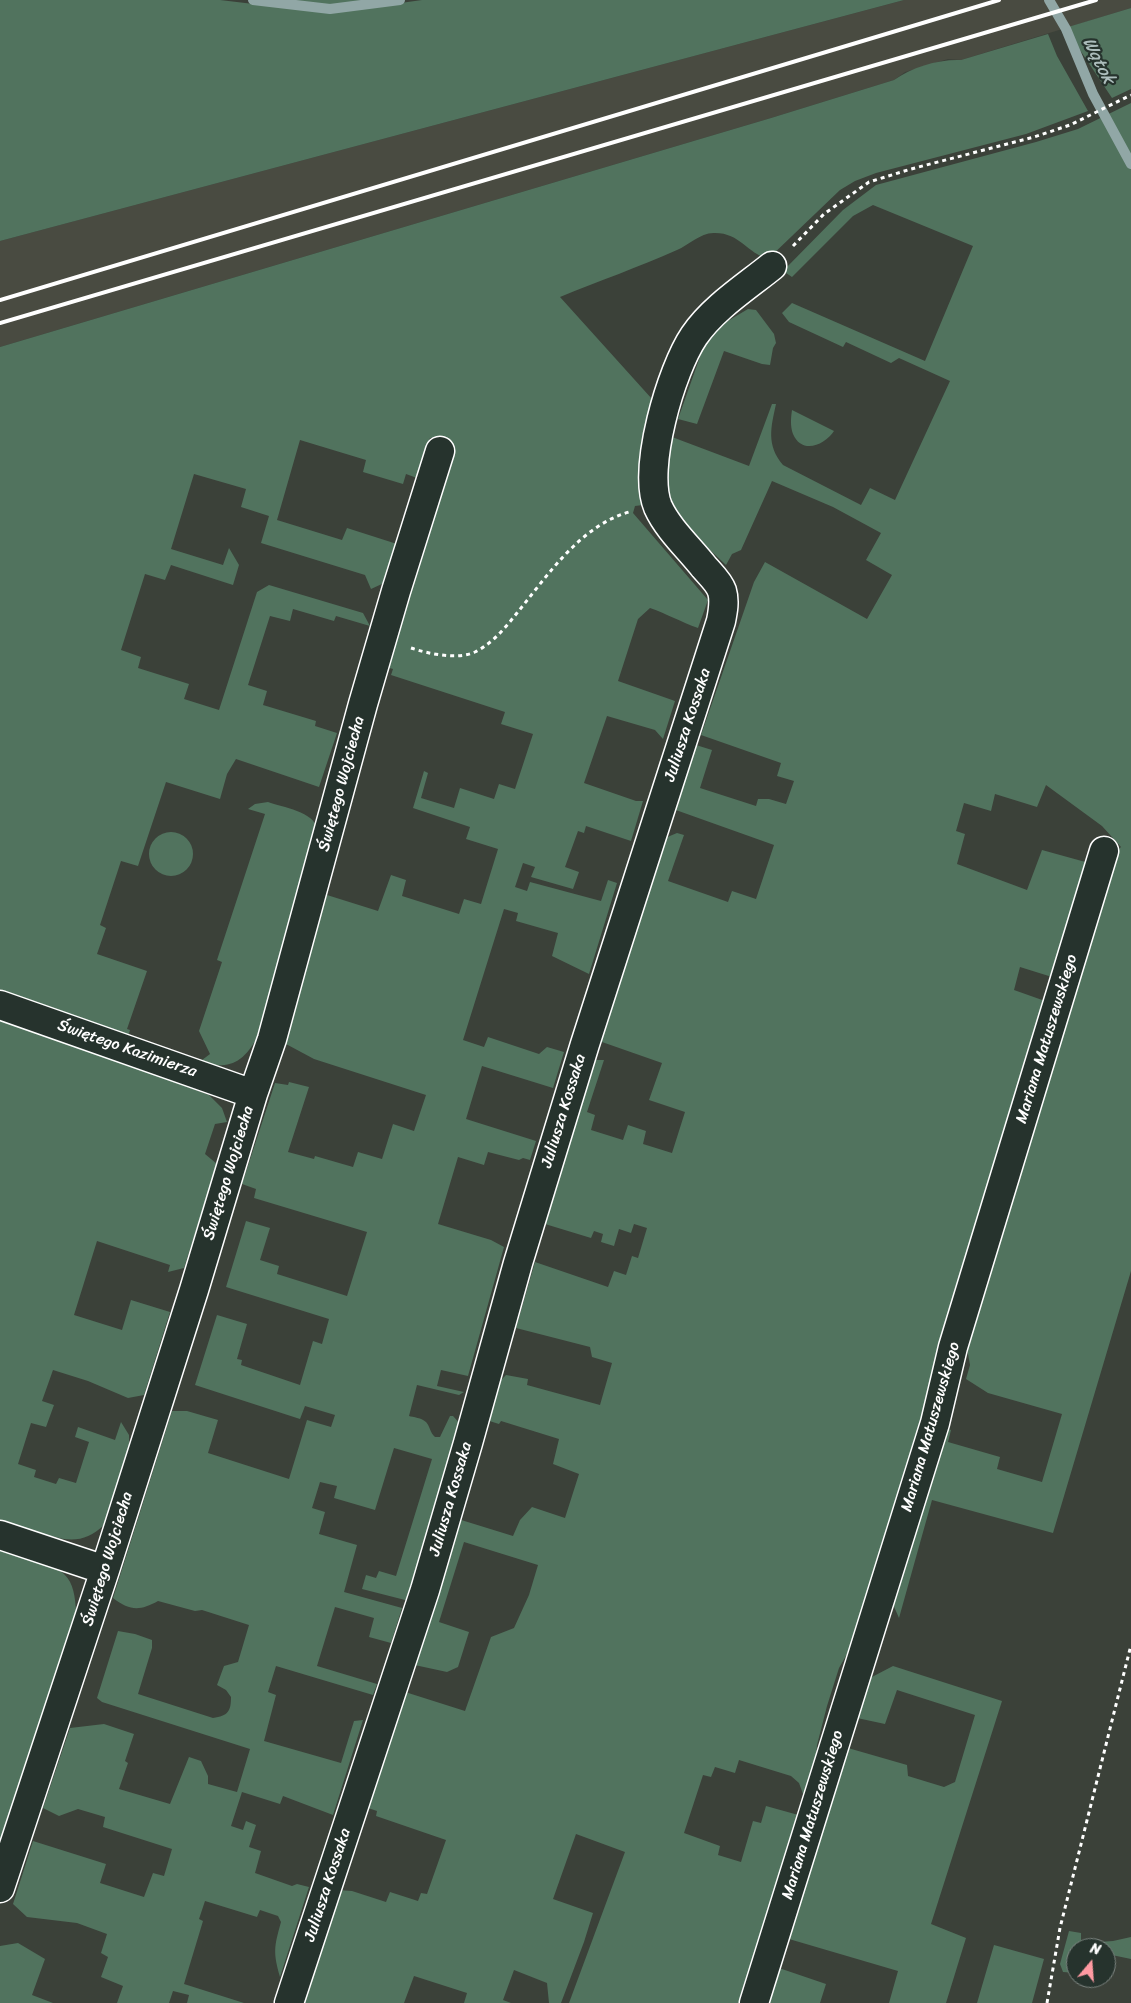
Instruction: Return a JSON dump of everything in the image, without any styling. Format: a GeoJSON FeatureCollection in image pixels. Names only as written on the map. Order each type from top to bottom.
{"type":"FeatureCollection","features":[{"type":"Feature","properties":{"kind":"street","name":"Juliusza Kossaka"},"geometry":{"type":"LineString","coordinates":[[289,2003],[425,1590],[518,1263],[584,1044],[721,621],[724,605],[722,590],[670,526],[658,506],[653,486],[652,466],[667,402],[680,363],[694,336],[712,315],[772,266]]}},
{"type":"Feature","properties":{"kind":"street","name":"Świętego Wojciecha"},"geometry":{"type":"LineString","coordinates":[[0,1888],[105,1570],[194,1290],[253,1094],[272,1039],[382,639],[440,451]]}},
{"type":"Feature","properties":{"kind":"street","name":"Mariana Matuszewskiego"},"geometry":{"type":"LineString","coordinates":[[754,2003],[935,1424],[953,1347],[1104,851]]}},
{"type":"Feature","properties":{"kind":"street","name":"Świętego Kazimierza"},"geometry":{"type":"LineString","coordinates":[[0,1005],[253,1094]]}},
{"type":"Feature","properties":{"kind":"street"},"geometry":{"type":"LineString","coordinates":[[0,1535],[105,1570]]}},
{"type":"Feature","properties":{"kind":"path"},"geometry":{"type":"LineString","coordinates":[[772,266],[824,214],[869,182],[1034,137],[1070,125],[1131,95]]}},
{"type":"Feature","properties":{"kind":"path"},"geometry":{"type":"LineString","coordinates":[[382,639],[425,652],[450,656],[474,653],[495,639],[575,545],[613,516],[632,510],[658,506]]}},
{"type":"Feature","properties":{"kind":"path"},"geometry":{"type":"LineString","coordinates":[[1047,2003],[1060,1928],[1131,1645]]}},
{"type":"Feature","properties":{"kind":"shaded area"},"geometry":{"type":"Polygon","coordinates":[[[904,0],[1131,0],[1131,8],[961,60],[948,59],[905,72],[894,80],[771,118],[0,347],[0,241],[904,0]]]}},
{"type":"Feature","properties":{"kind":"green space"},"geometry":{"type":"Polygon","coordinates":[[[0,0],[220,0],[329,13],[422,0],[904,0],[0,241],[0,0]]]}},
{"type":"Feature","properties":{"kind":"green space"},"geometry":{"type":"Polygon","coordinates":[[[281,0],[378,0],[330,5],[281,0]]]}},
{"type":"Feature","properties":{"kind":"green space"},"geometry":{"type":"Polygon","coordinates":[[[1131,8],[1131,89],[1112,98],[1078,47],[1068,27],[1131,8]]]}},
{"type":"Feature","properties":{"kind":"green space"},"geometry":{"type":"Polygon","coordinates":[[[1048,34],[1057,56],[1088,111],[1026,134],[876,173],[855,181],[840,190],[768,259],[731,236],[710,233],[682,248],[560,297],[652,399],[643,505],[635,506],[633,513],[708,600],[698,628],[650,608],[638,619],[618,681],[675,701],[663,739],[655,730],[607,716],[584,783],[636,801],[643,801],[631,841],[586,826],[584,833],[578,831],[565,867],[579,872],[573,889],[531,877],[535,867],[523,863],[515,887],[527,891],[530,882],[601,901],[608,880],[617,883],[589,974],[552,956],[558,933],[516,921],[518,913],[504,909],[463,1040],[484,1047],[488,1037],[539,1054],[547,1047],[564,1052],[553,1088],[482,1066],[466,1119],[536,1141],[530,1160],[523,1158],[519,1160],[488,1152],[484,1165],[458,1157],[438,1224],[491,1240],[504,1247],[468,1376],[441,1370],[437,1386],[464,1392],[459,1395],[417,1385],[409,1416],[426,1422],[435,1437],[440,1437],[450,1416],[453,1416],[463,1427],[409,1601],[362,1589],[366,1575],[376,1578],[379,1571],[396,1576],[432,1459],[394,1448],[375,1510],[334,1498],[337,1486],[320,1482],[312,1508],[325,1512],[319,1534],[357,1545],[344,1592],[402,1608],[391,1643],[369,1637],[374,1618],[335,1607],[317,1666],[377,1684],[373,1695],[276,1666],[268,1692],[276,1695],[264,1741],[341,1763],[354,1721],[363,1720],[333,1815],[283,1796],[280,1804],[242,1792],[231,1826],[243,1830],[246,1821],[256,1825],[249,1847],[261,1851],[255,1873],[292,1886],[297,1884],[309,1887],[280,1977],[275,1955],[281,1922],[278,1916],[260,1910],[257,1917],[205,1901],[199,1919],[203,1921],[184,1984],[244,2003],[187,2003],[189,1995],[173,1991],[169,2003],[117,2003],[123,1986],[101,1977],[108,1957],[101,1953],[107,1934],[77,1923],[27,1917],[13,1904],[33,1841],[106,1864],[100,1883],[144,1897],[153,1873],[164,1876],[172,1849],[103,1827],[105,1817],[78,1809],[59,1816],[43,1808],[70,1728],[104,1724],[134,1734],[125,1761],[128,1763],[119,1789],[170,1804],[189,1757],[201,1761],[208,1776],[208,1784],[237,1792],[250,1749],[102,1702],[97,1698],[118,1631],[152,1640],[152,1648],[138,1694],[213,1718],[228,1712],[230,1706],[231,1697],[226,1690],[217,1685],[224,1666],[238,1662],[249,1625],[202,1610],[195,1611],[158,1601],[146,1607],[135,1608],[113,1598],[172,1411],[187,1411],[218,1420],[208,1453],[289,1479],[307,1420],[331,1427],[335,1415],[305,1406],[300,1419],[195,1385],[217,1315],[247,1324],[237,1359],[242,1360],[241,1365],[300,1385],[313,1341],[322,1344],[329,1319],[226,1287],[246,1221],[270,1228],[260,1260],[279,1266],[277,1274],[347,1296],[367,1232],[254,1198],[256,1189],[242,1184],[275,1083],[288,1085],[289,1082],[309,1087],[288,1152],[314,1159],[315,1156],[353,1167],[358,1152],[382,1159],[393,1124],[414,1131],[426,1095],[314,1059],[286,1044],[284,1041],[327,895],[378,911],[391,875],[406,880],[402,896],[459,914],[464,899],[481,904],[498,849],[466,839],[470,827],[413,808],[424,771],[428,773],[421,798],[454,808],[460,788],[494,799],[499,784],[515,789],[533,734],[501,724],[505,712],[391,675],[393,669],[386,667],[453,443],[430,438],[417,478],[406,474],[403,484],[363,472],[366,460],[300,440],[277,520],[342,540],[347,528],[397,544],[384,583],[371,589],[365,575],[261,543],[269,516],[241,507],[246,489],[194,474],[171,549],[223,565],[229,548],[239,565],[233,585],[171,565],[165,580],[145,574],[121,650],[141,657],[138,668],[189,684],[184,699],[219,710],[257,592],[269,585],[363,613],[370,626],[336,616],[334,621],[293,609],[290,621],[270,616],[248,685],[267,691],[263,705],[316,721],[315,726],[337,733],[319,787],[236,759],[227,774],[220,799],[166,782],[138,866],[121,861],[100,925],[106,928],[97,954],[147,971],[127,1029],[130,1030],[127,1040],[0,997],[0,347],[771,118],[894,80],[909,71],[926,65],[961,60],[1048,34]]]}},
{"type":"Feature","properties":{"kind":"green space"},"geometry":{"type":"Polygon","coordinates":[[[1131,103],[1131,1271],[1053,1533],[932,1500],[899,1618],[892,1602],[943,1427],[951,1430],[948,1442],[1000,1457],[997,1469],[1042,1482],[1062,1414],[988,1393],[966,1379],[970,1365],[966,1343],[1090,947],[1088,931],[1112,855],[1121,847],[1102,826],[1046,785],[1037,807],[995,794],[991,811],[964,803],[956,831],[965,834],[957,864],[1027,890],[1042,850],[1089,863],[1052,977],[1020,967],[1014,990],[1045,1001],[870,1614],[839,1668],[827,1706],[817,1745],[814,1775],[809,1794],[803,1794],[799,1783],[791,1776],[739,1760],[735,1773],[715,1767],[711,1777],[703,1775],[684,1833],[720,1846],[718,1855],[741,1862],[753,1821],[761,1823],[766,1806],[802,1816],[742,2003],[569,2003],[625,1852],[576,1834],[553,1899],[593,1913],[561,2003],[549,2003],[547,1983],[514,1970],[503,2000],[511,2003],[464,2003],[467,1993],[414,1976],[404,2003],[302,2003],[338,1890],[352,1891],[386,1902],[390,1892],[418,1901],[421,1893],[427,1894],[446,1840],[376,1816],[377,1811],[365,1807],[402,1691],[465,1711],[491,1637],[514,1628],[529,1595],[538,1565],[464,1542],[439,1622],[469,1632],[458,1667],[447,1672],[410,1664],[458,1519],[513,1536],[520,1520],[532,1507],[565,1518],[579,1474],[553,1464],[559,1439],[501,1421],[499,1424],[483,1419],[485,1413],[491,1414],[500,1381],[506,1375],[528,1379],[527,1385],[600,1405],[612,1363],[592,1357],[590,1347],[516,1328],[535,1262],[608,1287],[614,1271],[626,1275],[632,1256],[638,1258],[647,1228],[634,1224],[631,1233],[619,1229],[614,1246],[601,1242],[603,1234],[594,1231],[591,1238],[545,1224],[589,1072],[596,1060],[604,1060],[587,1112],[595,1115],[591,1130],[623,1140],[628,1125],[646,1131],[643,1144],[672,1153],[685,1112],[649,1100],[662,1063],[602,1042],[599,1038],[665,838],[677,833],[684,835],[668,881],[728,902],[732,891],[756,899],[774,845],[673,809],[696,745],[712,750],[700,788],[756,806],[758,799],[769,799],[786,804],[794,781],[777,776],[781,763],[701,735],[754,582],[765,562],[867,619],[892,575],[866,560],[881,533],[833,507],[772,481],[741,550],[732,554],[726,565],[694,534],[675,510],[669,497],[665,482],[665,467],[672,437],[749,466],[772,404],[776,404],[771,436],[774,450],[783,465],[861,505],[870,488],[895,500],[950,381],[899,358],[891,363],[846,342],[843,347],[789,322],[782,313],[792,303],[925,361],[973,246],[873,205],[853,216],[792,277],[783,271],[843,210],[876,185],[1078,129],[1131,103]]]}},
{"type":"Feature","properties":{"kind":"green space"},"geometry":{"type":"Polygon","coordinates":[[[748,309],[756,310],[774,334],[776,343],[773,348],[770,365],[724,351],[697,424],[678,419],[707,337],[726,322],[748,309]]]}},
{"type":"Feature","properties":{"kind":"green space"},"geometry":{"type":"Polygon","coordinates":[[[792,410],[834,431],[819,444],[808,446],[802,444],[797,440],[792,431],[792,410]]]}},
{"type":"Feature","properties":{"kind":"green space"},"geometry":{"type":"Polygon","coordinates":[[[268,802],[304,814],[315,823],[317,829],[258,1036],[246,1053],[234,1063],[209,1065],[198,1063],[210,1054],[199,1031],[222,962],[217,960],[265,814],[248,809],[255,804],[268,802]]]}},
{"type":"Feature","properties":{"kind":"green space"},"geometry":{"type":"Polygon","coordinates":[[[171,832],[183,836],[189,842],[193,854],[189,866],[183,872],[171,876],[159,872],[153,866],[149,854],[153,842],[159,836],[171,832]]]}},
{"type":"Feature","properties":{"kind":"green space"},"geometry":{"type":"Polygon","coordinates":[[[0,1016],[209,1095],[222,1108],[227,1122],[215,1124],[205,1154],[217,1164],[184,1268],[168,1272],[170,1265],[97,1241],[74,1315],[122,1330],[131,1300],[170,1312],[144,1395],[128,1398],[88,1381],[53,1370],[42,1401],[54,1405],[46,1427],[31,1423],[18,1464],[36,1470],[34,1477],[56,1484],[59,1478],[76,1483],[89,1442],[75,1437],[78,1427],[115,1440],[121,1422],[129,1435],[129,1446],[104,1525],[92,1534],[80,1539],[73,1540],[52,1536],[50,1540],[0,1526],[0,1016]]]}},
{"type":"Feature","properties":{"kind":"green space"},"geometry":{"type":"Polygon","coordinates":[[[0,1547],[43,1562],[64,1574],[72,1586],[76,1610],[0,1844],[0,1547]]]}},
{"type":"Feature","properties":{"kind":"green space"},"geometry":{"type":"Polygon","coordinates":[[[893,1666],[1002,1701],[931,1924],[966,1938],[946,2003],[889,2003],[898,1971],[789,1939],[848,1748],[907,1765],[908,1776],[944,1787],[955,1782],[975,1715],[897,1690],[885,1724],[857,1718],[870,1678],[893,1666]]]}},
{"type":"Feature","properties":{"kind":"green space"},"geometry":{"type":"Polygon","coordinates":[[[1069,1931],[1081,1933],[1081,1938],[1067,1938],[1069,1931]]]}},
{"type":"Feature","properties":{"kind":"green space"},"geometry":{"type":"Polygon","coordinates":[[[1131,1937],[1131,1959],[1116,1956],[1116,1940],[1131,1937]]]}},
{"type":"Feature","properties":{"kind":"green space"},"geometry":{"type":"Polygon","coordinates":[[[1066,1942],[1066,1972],[1063,1972],[1060,1964],[1066,1942]]]}},
{"type":"Feature","properties":{"kind":"green space"},"geometry":{"type":"Polygon","coordinates":[[[18,1943],[45,1959],[32,1995],[53,2003],[0,2003],[0,1946],[18,1943]]]}},
{"type":"Feature","properties":{"kind":"green space"},"geometry":{"type":"Polygon","coordinates":[[[994,1945],[1044,1959],[1032,2003],[977,2003],[994,1945]]]}},
{"type":"Feature","properties":{"kind":"green space"},"geometry":{"type":"Polygon","coordinates":[[[779,1968],[826,1984],[820,2003],[768,2003],[779,1968]]]}},
{"type":"Feature","properties":{"kind":"waterway","name":"Wątok"},"geometry":{"type":"LineString","coordinates":[[253,0],[330,9],[400,0]]}},
{"type":"Feature","properties":{"kind":"waterway","name":"Wątok"},"geometry":{"type":"LineString","coordinates":[[1049,0],[1066,29],[1093,94],[1131,164]]}},
{"type":"Feature","properties":{"kind":"railway"},"geometry":{"type":"LineString","coordinates":[[0,300],[999,0]]}},
{"type":"Feature","properties":{"kind":"railway"},"geometry":{"type":"LineString","coordinates":[[0,323],[1096,0]]}}]}
